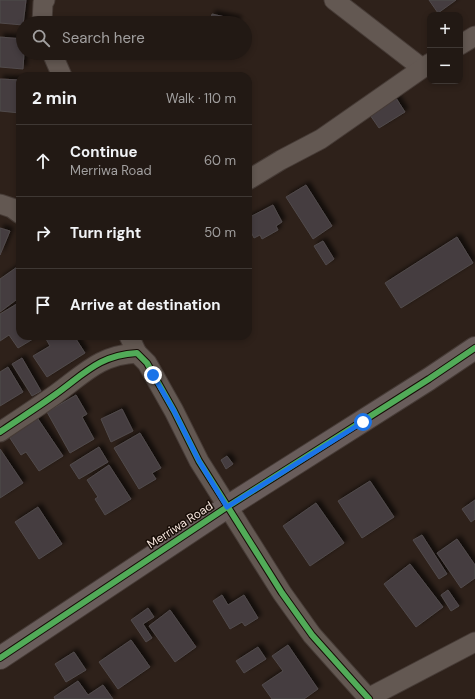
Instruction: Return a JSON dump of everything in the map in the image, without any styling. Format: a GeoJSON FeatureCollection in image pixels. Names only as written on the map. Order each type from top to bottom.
{"type":"FeatureCollection","features":[{"type":"Feature","properties":{"kind":"street"},"geometry":{"type":"LineString","coordinates":[[42,16],[43,3],[45,0]]}},
{"type":"Feature","properties":{"kind":"street"},"geometry":{"type":"LineString","coordinates":[[252,178],[321,139],[426,65],[334,0]]}},
{"type":"Feature","properties":{"kind":"street"},"geometry":{"type":"LineString","coordinates":[[463,43],[475,36]]}},
{"type":"Feature","properties":{"kind":"street"},"geometry":{"type":"LineString","coordinates":[[55,60],[60,72]]}},
{"type":"Feature","properties":{"kind":"street"},"geometry":{"type":"LineString","coordinates":[[0,204],[16,211]]}},
{"type":"Feature","properties":{"kind":"street"},"geometry":{"type":"LineString","coordinates":[[131,340],[138,353],[147,363],[174,411],[199,461],[282,593],[312,635],[368,699],[475,642]]}},
{"type":"Feature","properties":{"kind":"street","name":"Merriwa Road"},"geometry":{"type":"LineString","coordinates":[[0,658],[227,507],[430,379],[475,348]]}},
{"type":"Feature","properties":{"kind":"street"},"geometry":{"type":"LineString","coordinates":[[0,432],[57,393],[95,364],[124,354],[138,353]]}},
{"type":"Feature","properties":{"kind":"building"},"geometry":{"type":"Polygon","coordinates":[[[0,0],[26,0],[24,16],[16,16],[16,24],[0,23],[0,0]]]}},
{"type":"Feature","properties":{"kind":"building"},"geometry":{"type":"Polygon","coordinates":[[[429,0],[456,0],[439,12],[437,12],[429,0]]]}},
{"type":"Feature","properties":{"kind":"building"},"geometry":{"type":"Polygon","coordinates":[[[0,37],[16,38],[16,60],[24,60],[23,69],[0,67],[0,37]]]}},
{"type":"Feature","properties":{"kind":"building"},"geometry":{"type":"Polygon","coordinates":[[[0,79],[16,80],[16,113],[0,111],[0,79]]]}},
{"type":"Feature","properties":{"kind":"building"},"geometry":{"type":"Polygon","coordinates":[[[396,98],[405,112],[379,128],[370,115],[396,98]]]}},
{"type":"Feature","properties":{"kind":"building"},"geometry":{"type":"Polygon","coordinates":[[[306,185],[332,226],[313,239],[286,197],[306,185]]]}},
{"type":"Feature","properties":{"kind":"building"},"geometry":{"type":"Polygon","coordinates":[[[273,205],[282,222],[276,226],[278,230],[262,239],[260,235],[254,238],[252,234],[252,216],[273,205]]]}},
{"type":"Feature","properties":{"kind":"building"},"geometry":{"type":"Polygon","coordinates":[[[0,228],[10,231],[0,255],[0,228]]]}},
{"type":"Feature","properties":{"kind":"building"},"geometry":{"type":"Polygon","coordinates":[[[457,237],[473,263],[401,308],[385,283],[457,237]]]}},
{"type":"Feature","properties":{"kind":"building"},"geometry":{"type":"Polygon","coordinates":[[[323,241],[334,259],[326,265],[314,246],[323,241]]]}},
{"type":"Feature","properties":{"kind":"building"},"geometry":{"type":"Polygon","coordinates":[[[16,268],[16,300],[0,312],[0,279],[16,268]]]}},
{"type":"Feature","properties":{"kind":"building"},"geometry":{"type":"Polygon","coordinates":[[[16,304],[16,340],[31,340],[18,348],[9,335],[0,341],[0,314],[16,304]]]}},
{"type":"Feature","properties":{"kind":"building"},"geometry":{"type":"Polygon","coordinates":[[[47,340],[77,340],[85,353],[47,377],[33,356],[50,346],[47,340]]]}},
{"type":"Feature","properties":{"kind":"building"},"geometry":{"type":"Polygon","coordinates":[[[22,358],[41,391],[32,396],[12,364],[22,358]]]}},
{"type":"Feature","properties":{"kind":"building"},"geometry":{"type":"Polygon","coordinates":[[[8,367],[23,392],[0,406],[0,372],[8,367]]]}},
{"type":"Feature","properties":{"kind":"building"},"geometry":{"type":"Polygon","coordinates":[[[76,395],[87,414],[82,417],[94,439],[70,453],[47,412],[76,395]]]}},
{"type":"Feature","properties":{"kind":"building"},"geometry":{"type":"Polygon","coordinates":[[[122,409],[133,431],[111,442],[101,419],[122,409]]]}},
{"type":"Feature","properties":{"kind":"building"},"geometry":{"type":"Polygon","coordinates":[[[36,416],[63,456],[39,471],[26,452],[21,455],[8,435],[36,416]]]}},
{"type":"Feature","properties":{"kind":"building"},"geometry":{"type":"Polygon","coordinates":[[[140,433],[161,468],[152,473],[156,479],[139,489],[114,448],[140,433]]]}},
{"type":"Feature","properties":{"kind":"building"},"geometry":{"type":"Polygon","coordinates":[[[99,447],[108,462],[79,479],[70,465],[99,447]]]}},
{"type":"Feature","properties":{"kind":"building"},"geometry":{"type":"Polygon","coordinates":[[[0,449],[23,483],[0,498],[0,449]]]}},
{"type":"Feature","properties":{"kind":"building"},"geometry":{"type":"Polygon","coordinates":[[[227,456],[233,464],[226,469],[221,460],[227,456]]]}},
{"type":"Feature","properties":{"kind":"building"},"geometry":{"type":"Polygon","coordinates":[[[109,465],[131,499],[105,515],[95,499],[98,497],[87,480],[109,465]]]}},
{"type":"Feature","properties":{"kind":"building"},"geometry":{"type":"Polygon","coordinates":[[[370,481],[394,517],[362,538],[338,501],[370,481]]]}},
{"type":"Feature","properties":{"kind":"building"},"geometry":{"type":"Polygon","coordinates":[[[475,500],[475,519],[471,522],[462,509],[475,500]]]}},
{"type":"Feature","properties":{"kind":"building"},"geometry":{"type":"Polygon","coordinates":[[[316,503],[344,543],[310,566],[283,526],[316,503]]]}},
{"type":"Feature","properties":{"kind":"building"},"geometry":{"type":"Polygon","coordinates":[[[38,507],[62,544],[39,559],[15,522],[38,507]]]}},
{"type":"Feature","properties":{"kind":"building"},"geometry":{"type":"Polygon","coordinates":[[[422,535],[447,574],[439,579],[413,540],[422,535]]]}},
{"type":"Feature","properties":{"kind":"building"},"geometry":{"type":"Polygon","coordinates":[[[457,539],[475,565],[475,578],[461,588],[437,553],[457,539]]]}},
{"type":"Feature","properties":{"kind":"building"},"geometry":{"type":"Polygon","coordinates":[[[410,564],[443,607],[416,627],[384,584],[410,564]]]}},
{"type":"Feature","properties":{"kind":"building"},"geometry":{"type":"Polygon","coordinates":[[[448,590],[459,606],[451,611],[441,595],[448,590]]]}},
{"type":"Feature","properties":{"kind":"building"},"geometry":{"type":"Polygon","coordinates":[[[222,595],[228,605],[244,595],[258,618],[245,626],[242,622],[230,629],[213,601],[222,595]]]}},
{"type":"Feature","properties":{"kind":"building"},"geometry":{"type":"Polygon","coordinates":[[[148,608],[154,617],[143,624],[152,638],[146,642],[131,620],[148,608]]]}},
{"type":"Feature","properties":{"kind":"building"},"geometry":{"type":"Polygon","coordinates":[[[170,610],[196,647],[175,662],[149,626],[170,610]]]}},
{"type":"Feature","properties":{"kind":"building"},"geometry":{"type":"Polygon","coordinates":[[[131,640],[150,667],[118,689],[99,662],[131,640]]]}},
{"type":"Feature","properties":{"kind":"building"},"geometry":{"type":"Polygon","coordinates":[[[288,645],[318,689],[304,699],[272,699],[262,685],[283,671],[272,656],[288,645]]]}},
{"type":"Feature","properties":{"kind":"building"},"geometry":{"type":"Polygon","coordinates":[[[258,647],[266,659],[244,673],[236,661],[258,647]]]}},
{"type":"Feature","properties":{"kind":"building"},"geometry":{"type":"Polygon","coordinates":[[[74,652],[86,670],[66,682],[55,664],[74,652]]]}},
{"type":"Feature","properties":{"kind":"building"},"geometry":{"type":"Polygon","coordinates":[[[78,681],[88,695],[103,685],[113,699],[55,699],[54,697],[78,681]]]}},
{"type":"Feature","properties":{"kind":"cycle path"},"geometry":{"type":"LineString","coordinates":[[0,658],[227,507],[429,379],[475,348]]}},
{"type":"Feature","properties":{"kind":"cycle path"},"geometry":{"type":"LineString","coordinates":[[0,432],[94,366],[113,357],[137,353],[147,363],[174,411],[199,461],[282,593],[312,635],[369,699]]}},
{"type":"Feature","properties":{"kind":"route"},"geometry":{"type":"LineString","coordinates":[[153,375],[174,411],[199,461],[227,507],[363,422]]}}]}
